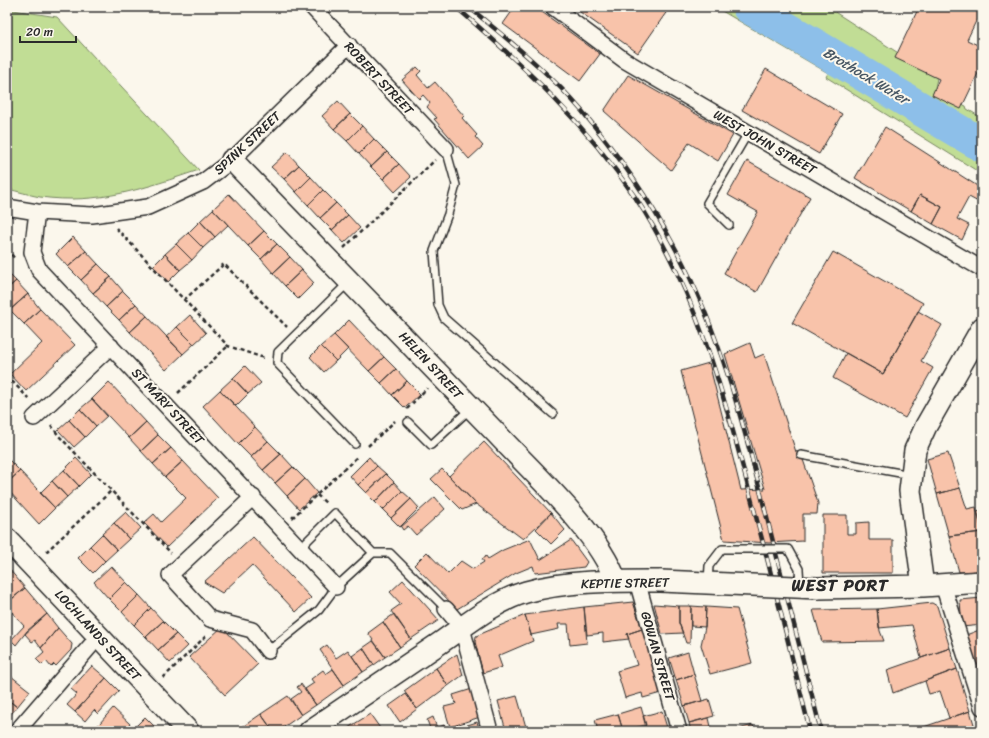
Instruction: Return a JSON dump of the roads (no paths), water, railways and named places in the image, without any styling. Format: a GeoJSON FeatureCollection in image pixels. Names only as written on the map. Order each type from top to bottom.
{"type":"FeatureCollection","features":[{"type":"Feature","properties":{"kind":"main road","name":"HELEN STREET"},"geometry":{"type":"LineString","coordinates":[[232,160],[351,281],[563,504],[604,554],[616,581]]}},
{"type":"Feature","properties":{"kind":"main road"},"geometry":{"type":"LineString","coordinates":[[933,586],[910,491],[915,450],[980,337]]}},
{"type":"Feature","properties":{"kind":"main road","name":"LOCHLANDS STREET"},"geometry":{"type":"LineString","coordinates":[[7,539],[188,731]]}},
{"type":"Feature","properties":{"kind":"main road","name":"KEPTIE STREET"},"geometry":{"type":"LineString","coordinates":[[310,731],[462,628],[500,604],[525,592],[556,586],[616,581],[809,588],[933,586],[982,582]]}},
{"type":"Feature","properties":{"kind":"street","name":"ROBERT STREET"},"geometry":{"type":"LineString","coordinates":[[312,7],[446,150]]}},
{"type":"Feature","properties":{"kind":"street","name":"WEST JOHN STREET"},"geometry":{"type":"LineString","coordinates":[[553,7],[624,60],[982,269]]}},
{"type":"Feature","properties":{"kind":"street","name":"SPINK STREET"},"geometry":{"type":"LineString","coordinates":[[7,207],[37,212],[92,215],[148,207],[203,182],[232,160],[349,45]]}},
{"type":"Feature","properties":{"kind":"street","name":"ST MARY STREET"},"geometry":{"type":"LineString","coordinates":[[37,212],[32,252],[39,270],[336,587]]}},
{"type":"Feature","properties":{"kind":"street"},"geometry":{"type":"LineString","coordinates":[[37,415],[111,346]]}},
{"type":"Feature","properties":{"kind":"street"},"geometry":{"type":"LineString","coordinates":[[253,497],[170,575],[210,619],[252,630],[268,651]]}},
{"type":"Feature","properties":{"kind":"street","name":"GOWAN STREET"},"geometry":{"type":"LineString","coordinates":[[637,582],[679,731]]}},
{"type":"Feature","properties":{"kind":"street"},"geometry":{"type":"LineString","coordinates":[[933,586],[982,707]]}},
{"type":"Feature","properties":{"kind":"street"},"geometry":{"type":"LineString","coordinates":[[446,609],[462,628],[490,731]]}},
{"type":"Feature","properties":{"kind":"street"},"geometry":{"type":"LineString","coordinates":[[18,731],[99,636]]}},
{"type":"Feature","properties":{"kind":"lane"},"geometry":{"type":"LineString","coordinates":[[729,225],[707,203],[748,133]]}},
{"type":"Feature","properties":{"kind":"lane"},"geometry":{"type":"LineString","coordinates":[[446,150],[456,185],[448,214],[434,251],[438,305],[444,318],[552,414]]}},
{"type":"Feature","properties":{"kind":"lane"},"geometry":{"type":"LineString","coordinates":[[351,281],[278,352],[278,363],[355,444]]}},
{"type":"Feature","properties":{"kind":"lane"},"geometry":{"type":"LineString","coordinates":[[408,422],[431,446],[472,408]]}},
{"type":"Feature","properties":{"kind":"lane"},"geometry":{"type":"LineString","coordinates":[[801,455],[911,475]]}},
{"type":"Feature","properties":{"kind":"lane"},"geometry":{"type":"LineString","coordinates":[[300,548],[335,513],[373,553]]}},
{"type":"Feature","properties":{"kind":"lane"},"geometry":{"type":"LineString","coordinates":[[708,584],[709,566],[722,549],[788,549],[809,588]]}},
{"type":"Feature","properties":{"kind":"lane"},"geometry":{"type":"LineString","coordinates":[[268,651],[319,610],[336,587],[373,553],[390,553],[446,609]]}},
{"type":"Feature","properties":{"kind":"waterway","name":"Brothock Water"},"geometry":{"type":"LineString","coordinates":[[749,7],[982,145]]}},
{"type":"Feature","properties":{"kind":"railway"},"geometry":{"type":"LineString","coordinates":[[456,7],[529,73],[595,144],[635,197],[675,267],[705,342],[730,420],[774,585],[810,731]]}},
{"type":"Feature","properties":{"kind":"railway"},"geometry":{"type":"LineString","coordinates":[[469,7],[542,70],[582,111],[607,142],[642,192],[663,226],[689,276],[717,342],[739,410],[821,731]]}},
{"type":"Feature","properties":{"kind":"district","name":"WEST PORT"},"geometry":{"type":"Point","coordinates":[840,585]}}]}
